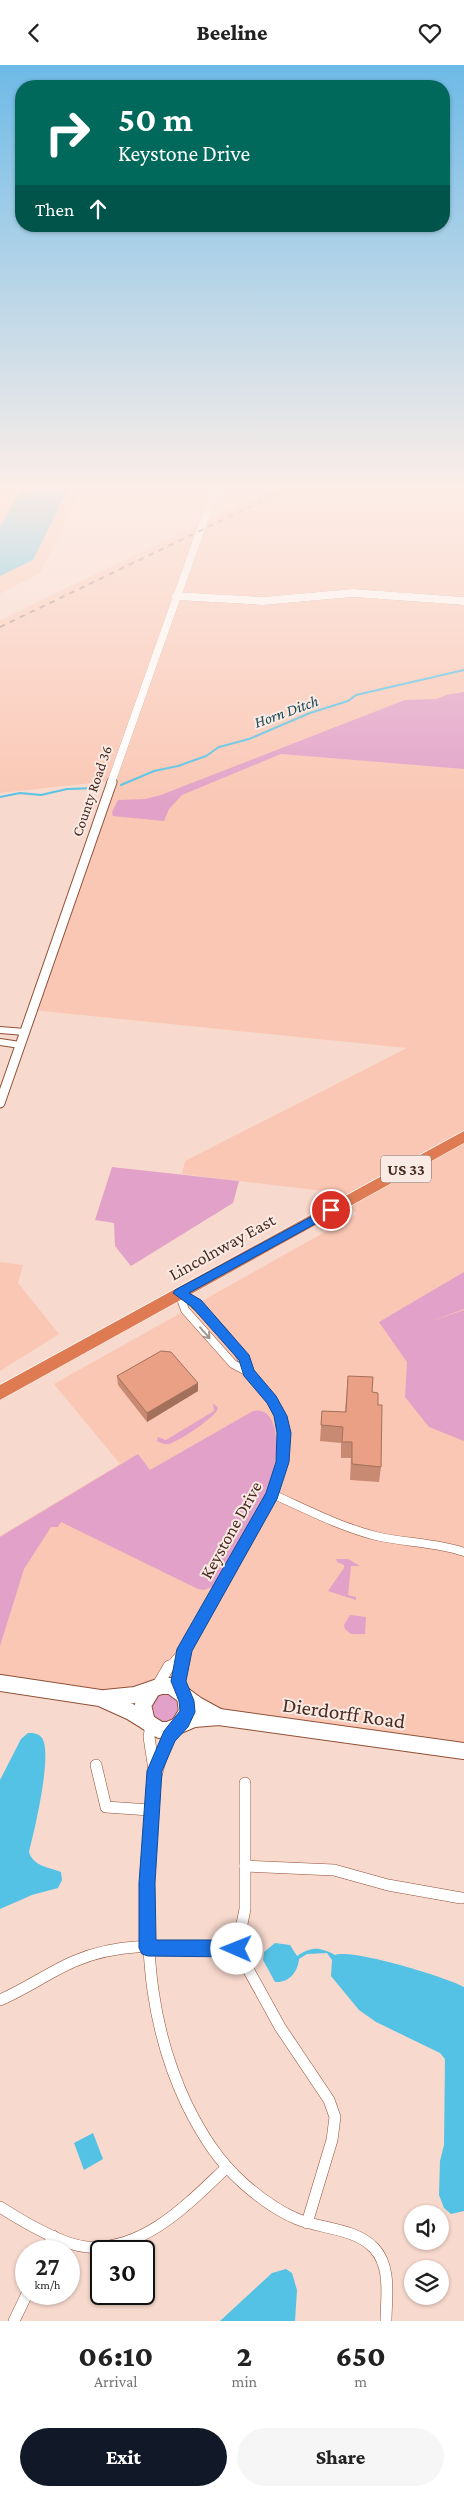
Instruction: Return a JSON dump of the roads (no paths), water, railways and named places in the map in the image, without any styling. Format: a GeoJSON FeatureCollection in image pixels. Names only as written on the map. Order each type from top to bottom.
{"type":"FeatureCollection","features":[{"type":"Feature","properties":{"kind":"highway","name":"Lincolnway East"},"geometry":{"type":"LineString","coordinates":[[0,1393],[464,1136]]}},
{"type":"Feature","properties":{"kind":"street"},"geometry":{"type":"LineString","coordinates":[[176,596],[263,601],[339,594]]}},
{"type":"Feature","properties":{"kind":"street"},"geometry":{"type":"LineString","coordinates":[[371,594],[464,601]]}},
{"type":"Feature","properties":{"kind":"street","name":"County Road 36"},"geometry":{"type":"LineString","coordinates":[[0,1103],[176,596]]}},
{"type":"Feature","properties":{"kind":"street"},"geometry":{"type":"LineString","coordinates":[[0,1030],[24,1032]]}},
{"type":"Feature","properties":{"kind":"street"},"geometry":{"type":"LineString","coordinates":[[0,1042],[20,1045]]}},
{"type":"Feature","properties":{"kind":"street","name":"Keystone Drive"},"geometry":{"type":"LineString","coordinates":[[154,1689],[171,1663],[185,1649],[272,1494],[283,1462],[284,1433],[280,1416],[271,1399],[248,1372],[233,1364],[185,1310],[179,1293]]}},
{"type":"Feature","properties":{"kind":"street","name":"Keystone Drive"},"geometry":{"type":"LineString","coordinates":[[179,1293],[196,1304],[245,1358],[248,1372]]}},
{"type":"Feature","properties":{"kind":"street"},"geometry":{"type":"LineString","coordinates":[[272,1494],[358,1531],[379,1537],[437,1544],[464,1551]]}},
{"type":"Feature","properties":{"kind":"street","name":"Keystone Drive"},"geometry":{"type":"LineString","coordinates":[[184,1695],[179,1681],[185,1649]]}},
{"type":"Feature","properties":{"kind":"street","name":"Dierdorff Road"},"geometry":{"type":"LineString","coordinates":[[0,1683],[100,1698],[115,1704],[160,1730],[194,1719],[219,1717],[464,1751]]}},
{"type":"Feature","properties":{"kind":"street","name":"Dierdorff Road"},"geometry":{"type":"LineString","coordinates":[[100,1698],[135,1695],[171,1686],[219,1717]]}},
{"type":"Feature","properties":{"kind":"street"},"geometry":{"type":"LineString","coordinates":[[154,1689],[147,1695],[142,1709],[149,1724],[154,1771],[150,1810],[147,1883],[148,1948],[154,2012],[165,2055],[178,2090],[198,2126],[226,2168],[273,2207],[307,2223],[360,2237],[376,2249],[385,2269],[386,2321]]}},
{"type":"Feature","properties":{"kind":"street"},"geometry":{"type":"LineString","coordinates":[[154,1771],[164,1746],[187,1712],[184,1695]]}},
{"type":"Feature","properties":{"kind":"street"},"geometry":{"type":"LineString","coordinates":[[96,1765],[106,1807],[150,1810]]}},
{"type":"Feature","properties":{"kind":"street"},"geometry":{"type":"LineString","coordinates":[[245,1783],[245,1909],[237,1949],[280,2027],[329,2101],[335,2117],[332,2140],[307,2223]]}},
{"type":"Feature","properties":{"kind":"street"},"geometry":{"type":"LineString","coordinates":[[245,1866],[334,1870],[388,1885],[461,1898]]}},
{"type":"Feature","properties":{"kind":"street"},"geometry":{"type":"LineString","coordinates":[[0,2000],[33,1986],[74,1961],[100,1952],[148,1948],[237,1949]]}},
{"type":"Feature","properties":{"kind":"street"},"geometry":{"type":"LineString","coordinates":[[0,2207],[54,2236],[86,2247],[113,2246],[138,2239],[161,2225],[226,2168]]}},
{"type":"Feature","properties":{"kind":"street"},"geometry":{"type":"LineString","coordinates":[[52,2240],[54,2236]]}},
{"type":"Feature","properties":{"kind":"street"},"geometry":{"type":"LineString","coordinates":[[14,2321],[22,2305]]}},
{"type":"Feature","properties":{"kind":"water"},"geometry":{"type":"Polygon","coordinates":[[[28,1733],[39,1735],[45,1747],[44,1776],[29,1852],[37,1863],[61,1872],[62,1880],[58,1888],[32,1895],[0,1909],[0,1780],[21,1739],[28,1733]]]}},
{"type":"Feature","properties":{"kind":"water"},"geometry":{"type":"Polygon","coordinates":[[[275,1943],[290,1945],[297,1956],[307,1950],[320,1949],[335,1955],[344,1954],[378,1959],[454,1982],[464,1987],[464,2211],[451,2214],[449,2212],[449,2205],[443,2205],[439,2195],[440,2161],[444,2145],[445,2059],[440,2053],[376,2022],[359,2010],[331,1976],[332,1960],[327,1953],[307,1954],[299,1959],[297,1968],[292,1976],[285,1981],[275,1982],[263,1960],[264,1952],[275,1943]]]}},
{"type":"Feature","properties":{"kind":"water"},"geometry":{"type":"Polygon","coordinates":[[[93,2133],[103,2159],[84,2170],[74,2143],[93,2133]]]}},
{"type":"Feature","properties":{"kind":"water"},"geometry":{"type":"Polygon","coordinates":[[[286,2269],[292,2273],[297,2290],[295,2321],[220,2321],[272,2273],[286,2269]]]}},
{"type":"Feature","properties":{"kind":"waterway","name":"Horn Ditch"},"geometry":{"type":"LineString","coordinates":[[121,785],[154,771],[178,766],[206,756],[219,747],[249,739],[310,713],[348,701],[356,695],[464,670]]}},
{"type":"Feature","properties":{"kind":"waterway","name":"Horn Ditch"},"geometry":{"type":"LineString","coordinates":[[0,797],[20,793],[41,795],[67,789],[96,788]]}},
{"type":"Feature","properties":{"kind":"railway"},"geometry":{"type":"LineString","coordinates":[[0,627],[68,594]]}}]}
